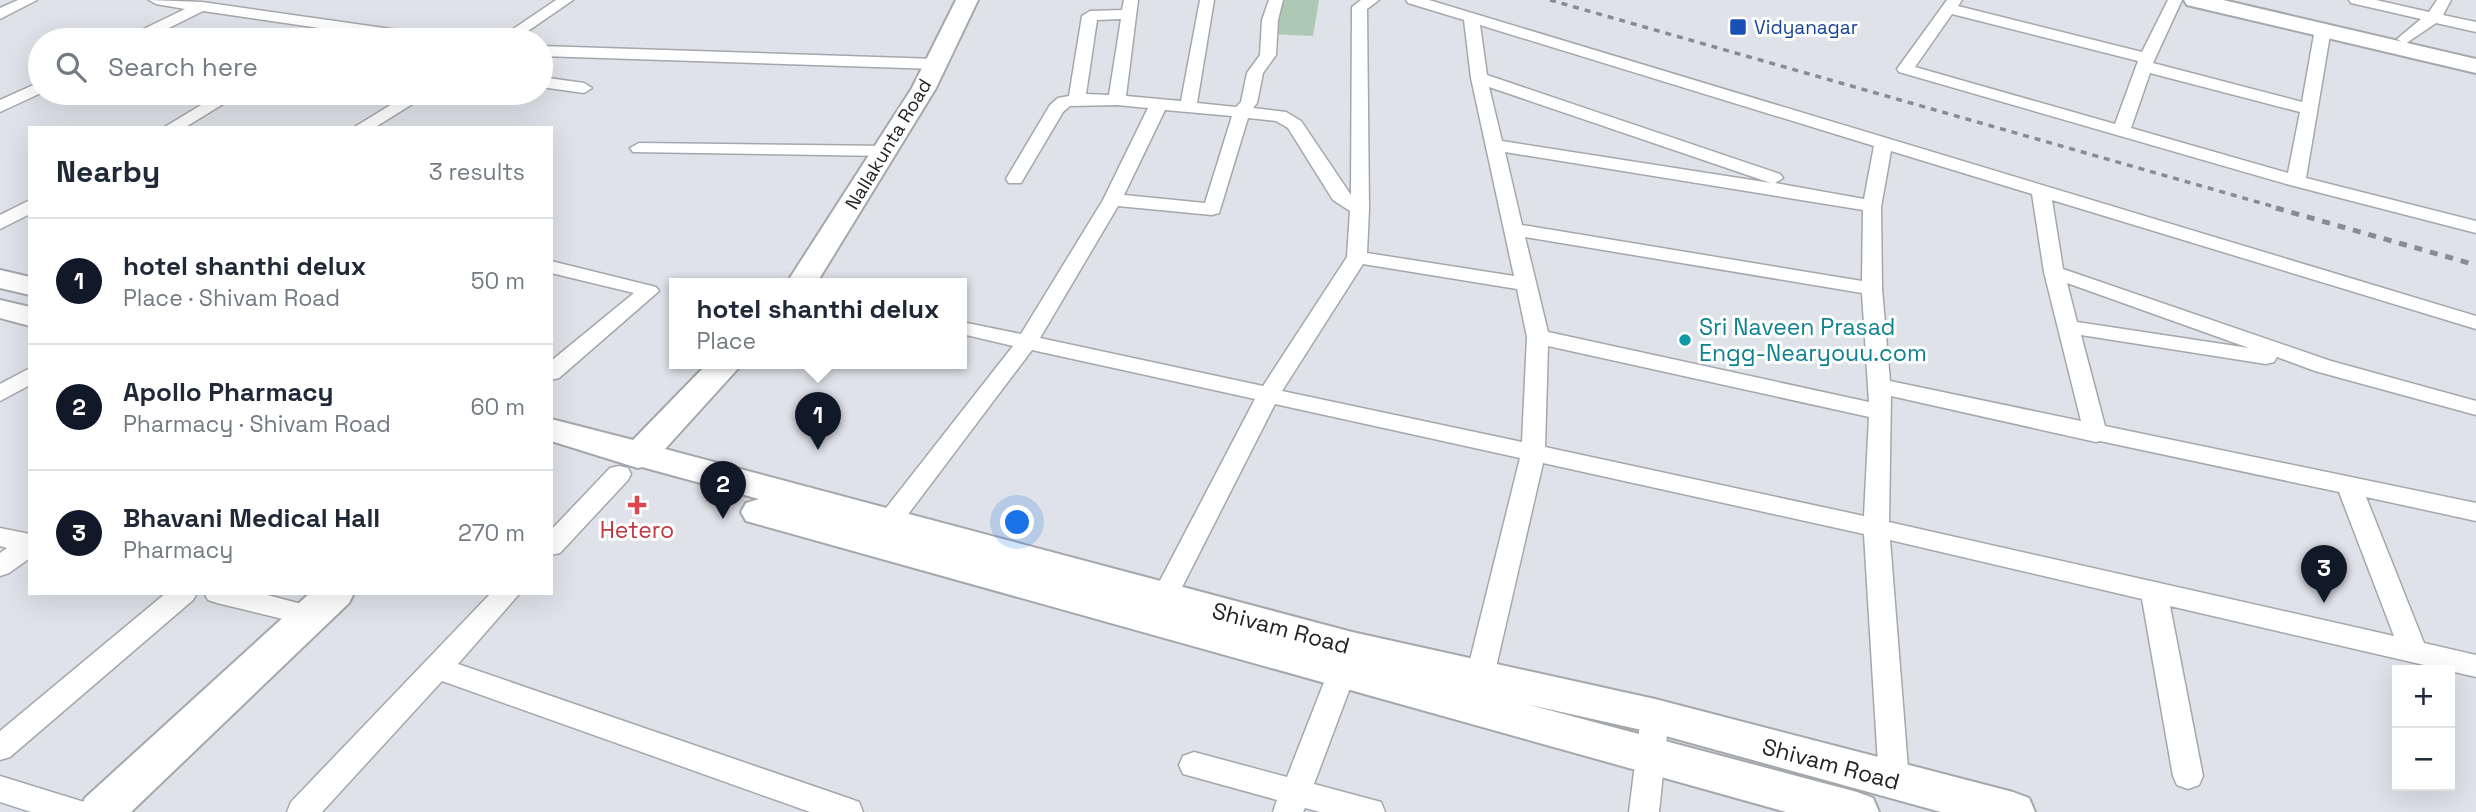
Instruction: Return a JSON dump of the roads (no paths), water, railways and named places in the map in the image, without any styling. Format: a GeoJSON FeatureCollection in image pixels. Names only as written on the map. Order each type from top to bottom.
{"type":"FeatureCollection","features":[{"type":"Feature","properties":{"kind":"main road","name":"Nallakunta Road"},"geometry":{"type":"LineString","coordinates":[[805,278],[886,151],[936,64],[967,0]]}},
{"type":"Feature","properties":{"kind":"main road"},"geometry":{"type":"LineString","coordinates":[[2196,0],[2476,66]]}},
{"type":"Feature","properties":{"kind":"main road"},"geometry":{"type":"LineString","coordinates":[[2227,0],[2476,55]]}},
{"type":"Feature","properties":{"kind":"main road"},"geometry":{"type":"LineString","coordinates":[[0,279],[28,286]]}},
{"type":"Feature","properties":{"kind":"main road"},"geometry":{"type":"LineString","coordinates":[[0,309],[28,316]]}},
{"type":"Feature","properties":{"kind":"main road"},"geometry":{"type":"LineString","coordinates":[[598,458],[719,369]]}},
{"type":"Feature","properties":{"kind":"main road","name":"Shivam Road"},"geometry":{"type":"LineString","coordinates":[[553,431],[598,458],[1342,672],[1857,812]]}},
{"type":"Feature","properties":{"kind":"main road","name":"Shivam Road"},"geometry":{"type":"LineString","coordinates":[[598,458],[888,523],[1352,648],[1655,716],[2013,812]]}},
{"type":"Feature","properties":{"kind":"main road"},"geometry":{"type":"LineString","coordinates":[[101,812],[323,605]]}},
{"type":"Feature","properties":{"kind":"street"},"geometry":{"type":"LineString","coordinates":[[0,13],[30,0]]}},
{"type":"Feature","properties":{"kind":"street"},"geometry":{"type":"LineString","coordinates":[[156,0],[207,3],[343,28]]}},
{"type":"Feature","properties":{"kind":"street"},"geometry":{"type":"LineString","coordinates":[[523,28],[566,0]]}},
{"type":"Feature","properties":{"kind":"street"},"geometry":{"type":"LineString","coordinates":[[1187,107],[1193,89],[1207,0]]}},
{"type":"Feature","properties":{"kind":"street"},"geometry":{"type":"LineString","coordinates":[[1112,200],[1212,209],[1242,110],[1250,103],[1255,73],[1268,55],[1270,20],[1276,0]]}},
{"type":"Feature","properties":{"kind":"street"},"geometry":{"type":"LineString","coordinates":[[1165,596],[1269,394],[1357,257],[1360,209],[1359,7],[1372,0]]}},
{"type":"Feature","properties":{"kind":"street"},"geometry":{"type":"LineString","coordinates":[[1413,0],[2476,323]]}},
{"type":"Feature","properties":{"kind":"street"},"geometry":{"type":"LineString","coordinates":[[2121,132],[2146,62],[2175,0]]}},
{"type":"Feature","properties":{"kind":"street"},"geometry":{"type":"LineString","coordinates":[[2356,0],[2476,27]]}},
{"type":"Feature","properties":{"kind":"street"},"geometry":{"type":"LineString","coordinates":[[2405,39],[2434,18],[2445,0]]}},
{"type":"Feature","properties":{"kind":"street"},"geometry":{"type":"LineString","coordinates":[[157,28],[207,3]]}},
{"type":"Feature","properties":{"kind":"street"},"geometry":{"type":"LineString","coordinates":[[2309,109],[1953,5],[1905,69],[2296,181],[2476,228]]}},
{"type":"Feature","properties":{"kind":"street"},"geometry":{"type":"LineString","coordinates":[[1078,99],[1077,91],[1090,16],[1129,7],[1117,100]]}},
{"type":"Feature","properties":{"kind":"street"},"geometry":{"type":"LineString","coordinates":[[1471,17],[1479,78],[1493,145],[1538,337],[1533,454],[1480,676]]}},
{"type":"Feature","properties":{"kind":"street"},"geometry":{"type":"LineString","coordinates":[[2296,181],[2323,29]]}},
{"type":"Feature","properties":{"kind":"street"},"geometry":{"type":"LineString","coordinates":[[553,51],[936,64]]}},
{"type":"Feature","properties":{"kind":"street"},"geometry":{"type":"LineString","coordinates":[[1479,78],[1833,198]]}},
{"type":"Feature","properties":{"kind":"street"},"geometry":{"type":"LineString","coordinates":[[553,84],[583,88]]}},
{"type":"Feature","properties":{"kind":"street"},"geometry":{"type":"LineString","coordinates":[[0,107],[28,93]]}},
{"type":"Feature","properties":{"kind":"street"},"geometry":{"type":"LineString","coordinates":[[1014,179],[1056,109],[1064,102],[1078,99],[1117,100],[1242,110],[1280,116],[1295,125],[1340,196],[1360,209]]}},
{"type":"Feature","properties":{"kind":"street"},"geometry":{"type":"LineString","coordinates":[[888,523],[1027,342],[1112,200],[1159,104]]}},
{"type":"Feature","properties":{"kind":"street"},"geometry":{"type":"LineString","coordinates":[[175,126],[212,105]]}},
{"type":"Feature","properties":{"kind":"street"},"geometry":{"type":"LineString","coordinates":[[365,125],[401,105]]}},
{"type":"Feature","properties":{"kind":"street"},"geometry":{"type":"LineString","coordinates":[[1883,144],[1872,207],[1872,289],[1881,412],[1876,528],[1894,780]]}},
{"type":"Feature","properties":{"kind":"street"},"geometry":{"type":"LineString","coordinates":[[1493,145],[1833,198],[1872,207]]}},
{"type":"Feature","properties":{"kind":"street"},"geometry":{"type":"LineString","coordinates":[[639,148],[886,151]]}},
{"type":"Feature","properties":{"kind":"street"},"geometry":{"type":"LineString","coordinates":[[2041,192],[2054,272],[2096,434]]}},
{"type":"Feature","properties":{"kind":"street"},"geometry":{"type":"LineString","coordinates":[[0,223],[28,207]]}},
{"type":"Feature","properties":{"kind":"street"},"geometry":{"type":"LineString","coordinates":[[1513,229],[1872,289]]}},
{"type":"Feature","properties":{"kind":"street"},"geometry":{"type":"LineString","coordinates":[[1357,257],[1524,285]]}},
{"type":"Feature","properties":{"kind":"street"},"geometry":{"type":"LineString","coordinates":[[553,267],[649,290],[553,371]]}},
{"type":"Feature","properties":{"kind":"street"},"geometry":{"type":"LineString","coordinates":[[2054,272],[2323,366],[2476,408]]}},
{"type":"Feature","properties":{"kind":"street"},"geometry":{"type":"LineString","coordinates":[[2068,327],[2323,366]]}},
{"type":"Feature","properties":{"kind":"street"},"geometry":{"type":"LineString","coordinates":[[967,329],[1876,528],[2476,666]]}},
{"type":"Feature","properties":{"kind":"street"},"geometry":{"type":"LineString","coordinates":[[1538,337],[1881,412]]}},
{"type":"Feature","properties":{"kind":"street"},"geometry":{"type":"LineString","coordinates":[[0,394],[28,376]]}},
{"type":"Feature","properties":{"kind":"street"},"geometry":{"type":"LineString","coordinates":[[1879,386],[2096,434],[2476,512]]}},
{"type":"Feature","properties":{"kind":"street"},"geometry":{"type":"LineString","coordinates":[[553,542],[598,458]]}},
{"type":"Feature","properties":{"kind":"street"},"geometry":{"type":"LineString","coordinates":[[2349,486],[2414,652]]}},
{"type":"Feature","properties":{"kind":"street"},"geometry":{"type":"LineString","coordinates":[[0,537],[28,544]]}},
{"type":"Feature","properties":{"kind":"street"},"geometry":{"type":"LineString","coordinates":[[0,566],[28,545]]}},
{"type":"Feature","properties":{"kind":"street"},"geometry":{"type":"LineString","coordinates":[[2154,592],[2188,776]]}},
{"type":"Feature","properties":{"kind":"street"},"geometry":{"type":"LineString","coordinates":[[0,748],[182,595]]}},
{"type":"Feature","properties":{"kind":"street"},"geometry":{"type":"LineString","coordinates":[[235,595],[323,605]]}},
{"type":"Feature","properties":{"kind":"street"},"geometry":{"type":"LineString","coordinates":[[302,812],[506,595]]}},
{"type":"Feature","properties":{"kind":"street"},"geometry":{"type":"LineString","coordinates":[[438,668],[848,812]]}},
{"type":"Feature","properties":{"kind":"street"},"geometry":{"type":"LineString","coordinates":[[1292,802],[1342,672]]}},
{"type":"Feature","properties":{"kind":"street"},"geometry":{"type":"LineString","coordinates":[[1644,812],[1655,716]]}},
{"type":"Feature","properties":{"kind":"street"},"geometry":{"type":"LineString","coordinates":[[1194,765],[1292,802],[1370,812]]}},
{"type":"Feature","properties":{"kind":"street"},"geometry":{"type":"LineString","coordinates":[[0,789],[73,812]]}},
{"type":"Feature","properties":{"kind":"railway"},"geometry":{"type":"LineString","coordinates":[[1550,0],[2282,209]]}},
{"type":"Feature","properties":{"kind":"railway"},"geometry":{"type":"LineString","coordinates":[[2276,208],[2476,265]]}},
{"type":"Feature","properties":{"kind":"place","name":"Vidyanagar"},"geometry":{"type":"Point","coordinates":[1738,27]}},
{"type":"Feature","properties":{"kind":"place","name":"Sri Naveen Prasad Engg-Nearyouu.com"},"geometry":{"type":"Point","coordinates":[1685,340]}},
{"type":"Feature","properties":{"kind":"place","name":"hotel shanthi delux"},"geometry":{"type":"Point","coordinates":[818,450]}},
{"type":"Feature","properties":{"kind":"place","name":"Hetero"},"geometry":{"type":"Point","coordinates":[637,505]}},
{"type":"Feature","properties":{"kind":"place","name":"Apollo Pharmacy"},"geometry":{"type":"Point","coordinates":[723,519]}},
{"type":"Feature","properties":{"kind":"place","name":"Bhavani Medical Hall"},"geometry":{"type":"Point","coordinates":[2324,603]}}]}
